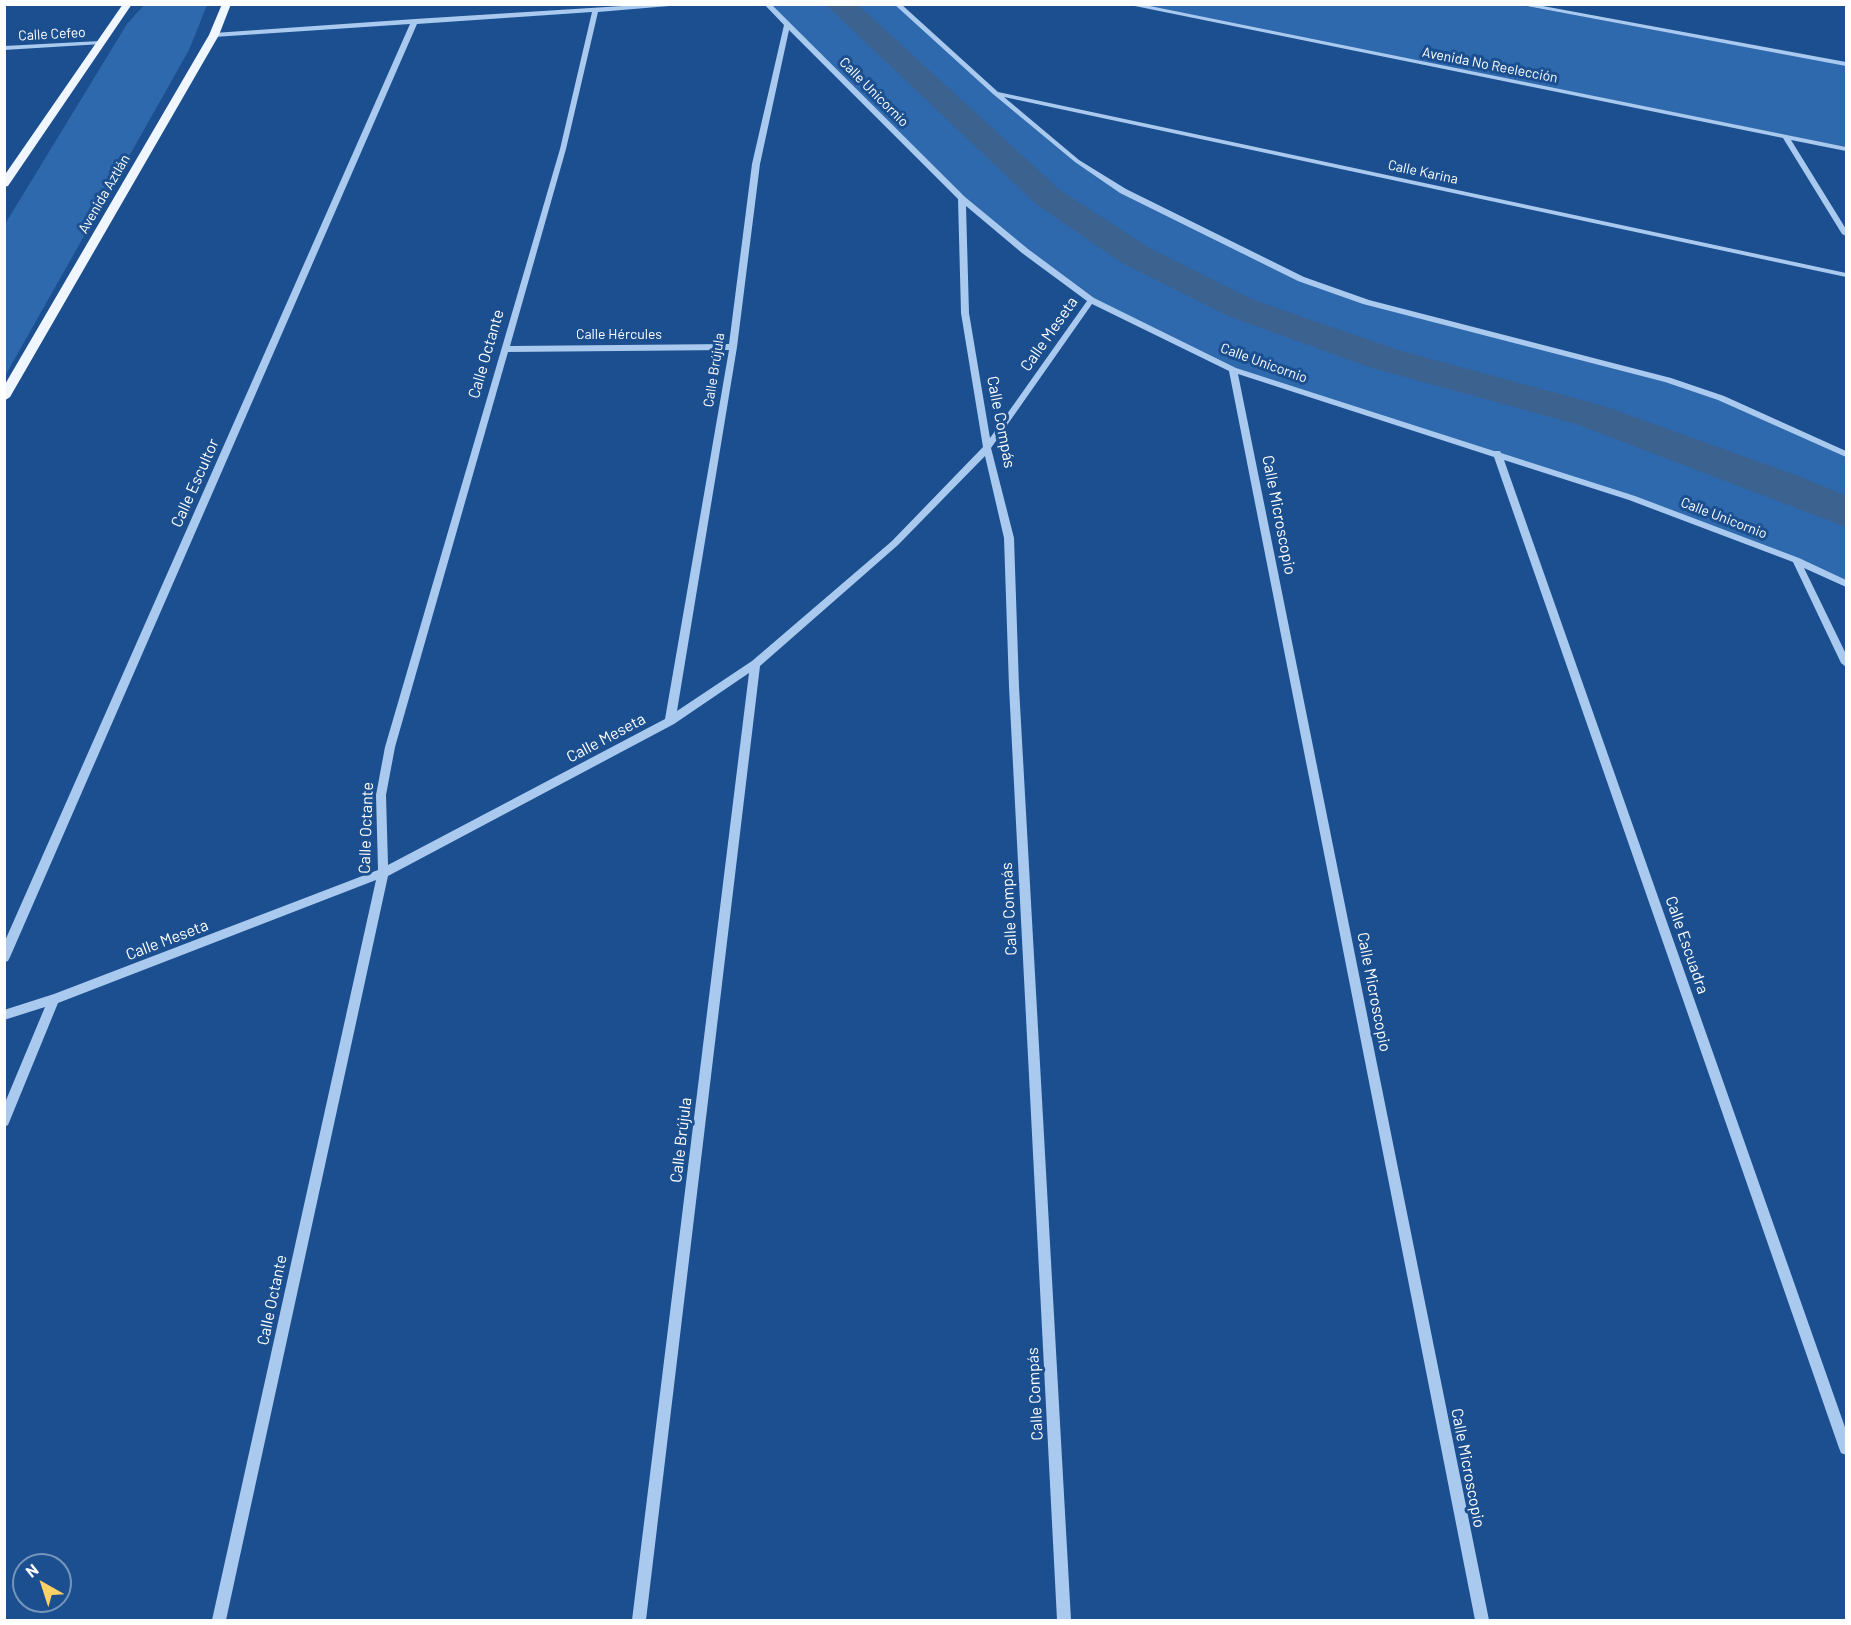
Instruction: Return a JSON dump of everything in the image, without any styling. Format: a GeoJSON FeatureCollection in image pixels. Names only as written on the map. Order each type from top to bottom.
{"type":"FeatureCollection","features":[{"type":"Feature","properties":{"kind":"main road"},"geometry":{"type":"LineString","coordinates":[[4,184],[128,4]]}},
{"type":"Feature","properties":{"kind":"main road","name":"Avenida Aztlán"},"geometry":{"type":"LineString","coordinates":[[4,397],[214,35],[227,4]]}},
{"type":"Feature","properties":{"kind":"street"},"geometry":{"type":"LineString","coordinates":[[214,35],[690,4]]}},
{"type":"Feature","properties":{"kind":"street","name":"Calle Unicornio"},"geometry":{"type":"LineString","coordinates":[[767,4],[962,199],[1025,251],[1091,300],[1233,369],[1632,498],[1796,560],[1846,584]]}},
{"type":"Feature","properties":{"kind":"street"},"geometry":{"type":"LineString","coordinates":[[897,4],[995,93],[1077,161],[1122,191],[1301,279],[1366,302],[1687,387],[1721,398],[1846,454]]}},
{"type":"Feature","properties":{"kind":"street","name":"Avenida No Reelección"},"geometry":{"type":"LineString","coordinates":[[1128,4],[1846,149]]}},
{"type":"Feature","properties":{"kind":"street"},"geometry":{"type":"LineString","coordinates":[[1519,4],[1846,64]]}},
{"type":"Feature","properties":{"kind":"street","name":"Calle Octante"},"geometry":{"type":"LineString","coordinates":[[219,1620],[383,873],[381,795],[390,747],[563,149],[596,11]]}},
{"type":"Feature","properties":{"kind":"street","name":"Calle Escultor"},"geometry":{"type":"LineString","coordinates":[[4,957],[415,21]]}},
{"type":"Feature","properties":{"kind":"street","name":"Calle Brújula"},"geometry":{"type":"LineString","coordinates":[[670,720],[733,347],[756,164],[787,25]]}},
{"type":"Feature","properties":{"kind":"street","name":"Calle Cefeo"},"geometry":{"type":"LineString","coordinates":[[4,48],[100,43]]}},
{"type":"Feature","properties":{"kind":"street","name":"Calle Karina"},"geometry":{"type":"LineString","coordinates":[[995,93],[1846,275]]}},
{"type":"Feature","properties":{"kind":"street"},"geometry":{"type":"LineString","coordinates":[[1786,137],[1846,234]]}},
{"type":"Feature","properties":{"kind":"street","name":"Calle Compás"},"geometry":{"type":"LineString","coordinates":[[962,199],[965,313],[987,448],[1009,538],[1015,711],[1064,1620]]}},
{"type":"Feature","properties":{"kind":"street","name":"Calle Meseta"},"geometry":{"type":"LineString","coordinates":[[4,1015],[54,999],[383,873],[670,720],[755,664],[895,543],[987,448],[1091,300]]}},
{"type":"Feature","properties":{"kind":"street","name":"Calle Hércules"},"geometry":{"type":"LineString","coordinates":[[505,349],[733,347]]}},
{"type":"Feature","properties":{"kind":"street","name":"Calle Microscopio"},"geometry":{"type":"LineString","coordinates":[[1233,369],[1482,1620]]}},
{"type":"Feature","properties":{"kind":"street","name":"Calle Escuadra"},"geometry":{"type":"LineString","coordinates":[[1497,453],[1846,1448]]}},
{"type":"Feature","properties":{"kind":"street"},"geometry":{"type":"LineString","coordinates":[[1796,560],[1846,663]]}},
{"type":"Feature","properties":{"kind":"street","name":"Calle Brújula"},"geometry":{"type":"LineString","coordinates":[[639,1620],[755,664]]}},
{"type":"Feature","properties":{"kind":"street"},"geometry":{"type":"LineString","coordinates":[[4,1121],[54,999]]}},
{"type":"Feature","properties":{"kind":"shaded area"},"geometry":{"type":"Polygon","coordinates":[[[144,5],[207,5],[189,50],[5,376],[5,224],[127,24],[144,5]]]}},
{"type":"Feature","properties":{"kind":"shaded area"},"geometry":{"type":"Polygon","coordinates":[[[767,5],[897,5],[1077,161],[1123,191],[1301,279],[1366,302],[1668,380],[1715,396],[1846,454],[1846,584],[1796,560],[1632,498],[1233,369],[1091,300],[962,199],[767,5]]]}},
{"type":"Feature","properties":{"kind":"shaded area"},"geometry":{"type":"Polygon","coordinates":[[[1135,5],[1519,5],[1846,64],[1846,147],[1135,5]]]}},
{"type":"Feature","properties":{"kind":"waterway"},"geometry":{"type":"LineString","coordinates":[[839,4],[1048,197],[1135,255],[1241,308],[1385,359],[1590,415],[1786,487],[1846,512]]}}]}
